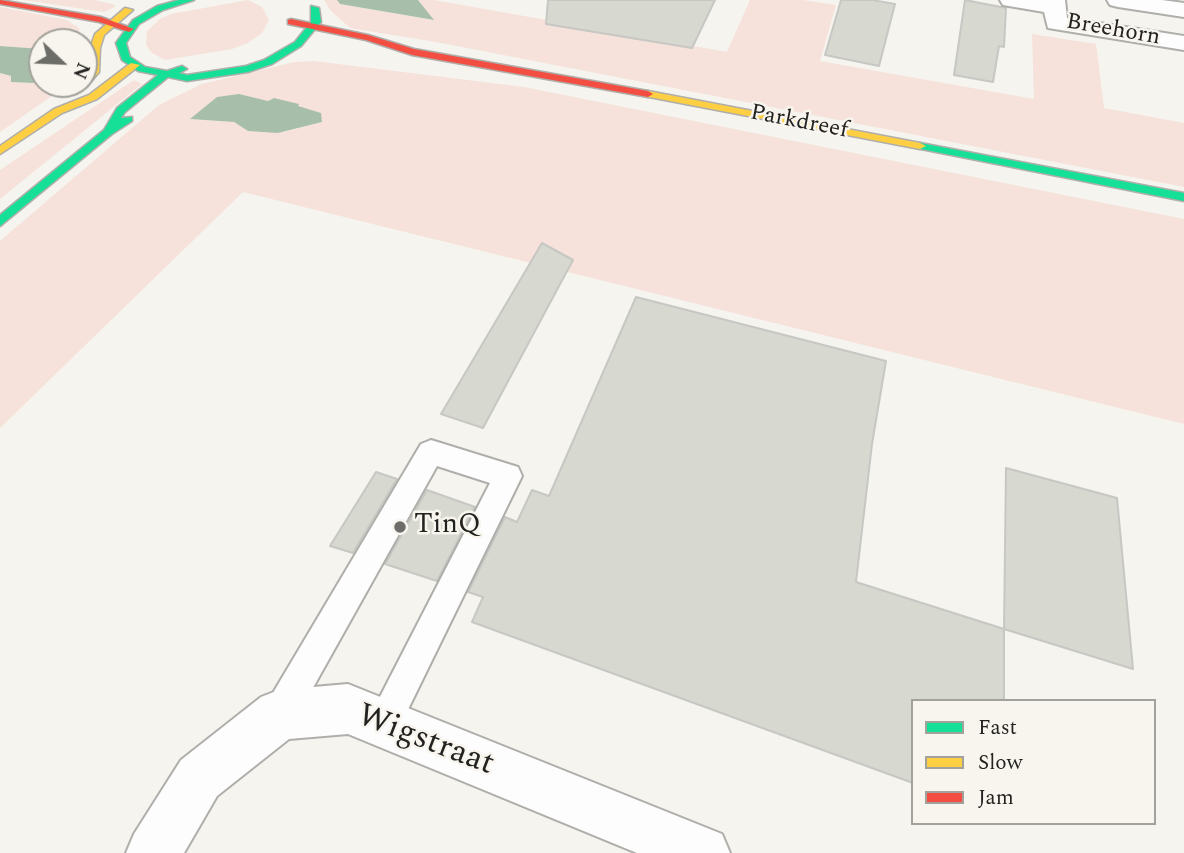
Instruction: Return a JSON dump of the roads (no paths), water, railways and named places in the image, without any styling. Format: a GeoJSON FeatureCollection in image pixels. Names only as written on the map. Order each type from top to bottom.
{"type":"FeatureCollection","features":[{"type":"Feature","properties":{"kind":"main road"},"geometry":{"type":"LineString","coordinates":[[190,0],[160,8],[129,29],[121,43],[126,58],[135,65],[165,75],[187,78],[248,69],[288,51],[314,27],[316,16],[311,0]]}},
{"type":"Feature","properties":{"kind":"main road"},"geometry":{"type":"LineString","coordinates":[[0,1],[111,22],[129,29]]}},
{"type":"Feature","properties":{"kind":"main road"},"geometry":{"type":"LineString","coordinates":[[98,40],[111,22],[140,1]]}},
{"type":"Feature","properties":{"kind":"main road","name":"Parkdreef"},"geometry":{"type":"LineString","coordinates":[[165,75],[265,49],[276,41],[290,15],[314,27],[368,38],[412,52],[502,66],[1184,197]]}},
{"type":"Feature","properties":{"kind":"main road"},"geometry":{"type":"LineString","coordinates":[[288,51],[309,52]]}},
{"type":"Feature","properties":{"kind":"main road","name":"Parkdreef"},"geometry":{"type":"LineString","coordinates":[[365,55],[412,52]]}},
{"type":"Feature","properties":{"kind":"main road"},"geometry":{"type":"LineString","coordinates":[[58,111],[93,97],[135,65]]}},
{"type":"Feature","properties":{"kind":"main road"},"geometry":{"type":"LineString","coordinates":[[108,132],[121,110],[165,75]]}},
{"type":"Feature","properties":{"kind":"main road"},"geometry":{"type":"LineString","coordinates":[[0,222],[108,132],[187,78]]}},
{"type":"Feature","properties":{"kind":"main road"},"geometry":{"type":"LineString","coordinates":[[0,151],[58,111],[71,98]]}},
{"type":"Feature","properties":{"kind":"street","name":"Breehorn"},"geometry":{"type":"LineString","coordinates":[[1012,0],[1054,4],[1056,23],[1184,43]]}},
{"type":"Feature","properties":{"kind":"street","name":"Breehorn"},"geometry":{"type":"LineString","coordinates":[[1118,0],[1184,10]]}},
{"type":"Feature","properties":{"kind":"street","name":"Wigstraat"},"geometry":{"type":"LineString","coordinates":[[279,715],[348,709],[703,853]]}},
{"type":"Feature","properties":{"kind":"street"},"geometry":{"type":"LineString","coordinates":[[153,853],[199,778],[279,715]]}},
{"type":"Feature","properties":{"kind":"lane"},"geometry":{"type":"LineString","coordinates":[[279,715],[431,452],[508,476],[383,723]]}},
{"type":"Feature","properties":{"kind":"place","name":"TinQ"},"geometry":{"type":"Point","coordinates":[400,527]}}]}
